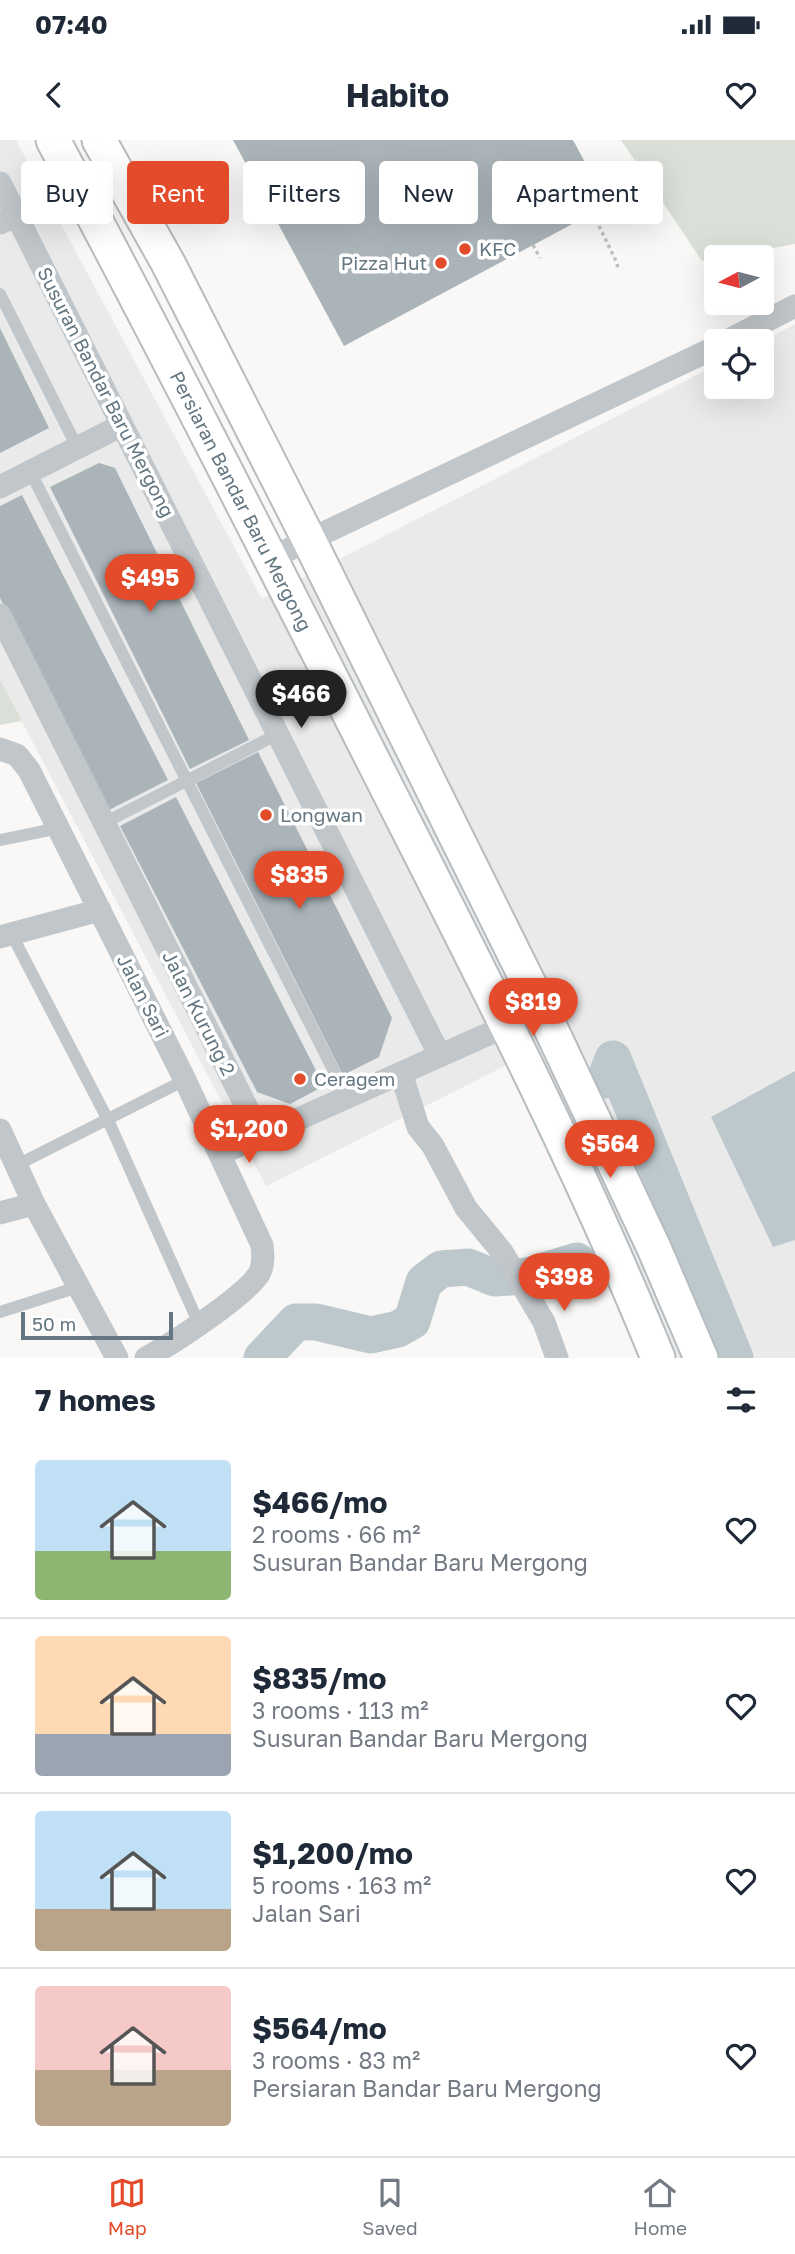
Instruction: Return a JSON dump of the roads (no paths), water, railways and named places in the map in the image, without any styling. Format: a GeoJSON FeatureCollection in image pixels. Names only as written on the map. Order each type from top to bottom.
{"type":"FeatureCollection","features":[{"type":"Feature","properties":{"kind":"street","name":"Persiaran Bandar Baru Mergong"},"geometry":{"type":"LineString","coordinates":[[53,140],[64,161]]}},
{"type":"Feature","properties":{"kind":"street"},"geometry":{"type":"LineString","coordinates":[[99,140],[168,263],[542,1010],[654,1248],[701,1358]]}},
{"type":"Feature","properties":{"kind":"street","name":"Susuran Bandar Baru Mergong"},"geometry":{"type":"LineString","coordinates":[[0,183],[8,219],[122,425],[440,1056]]}},
{"type":"Feature","properties":{"kind":"street","name":"Persiaran Bandar Baru Mergong"},"geometry":{"type":"LineString","coordinates":[[97,224],[271,558],[507,1026],[619,1262],[658,1358]]}},
{"type":"Feature","properties":{"kind":"street"},"geometry":{"type":"LineString","coordinates":[[750,329],[795,306]]}},
{"type":"Feature","properties":{"kind":"street"},"geometry":{"type":"LineString","coordinates":[[271,558],[704,352]]}},
{"type":"Feature","properties":{"kind":"street"},"geometry":{"type":"LineString","coordinates":[[0,487],[122,425]]}},
{"type":"Feature","properties":{"kind":"street","name":"Jalan Kurung 2"},"geometry":{"type":"LineString","coordinates":[[0,615],[261,1136]]}},
{"type":"Feature","properties":{"kind":"street","name":"Jalan Sari"},"geometry":{"type":"LineString","coordinates":[[0,750],[17,755],[29,770],[185,1080],[262,1245],[264,1260],[259,1274],[199,1324]]}},
{"type":"Feature","properties":{"kind":"street"},"geometry":{"type":"LineString","coordinates":[[6,936],[100,910]]}},
{"type":"Feature","properties":{"kind":"street"},"geometry":{"type":"LineString","coordinates":[[220,1154],[542,1010]]}},
{"type":"Feature","properties":{"kind":"street"},"geometry":{"type":"LineString","coordinates":[[401,1073],[418,1127],[433,1146],[466,1208],[502,1252],[525,1290],[544,1322],[556,1358]]}},
{"type":"Feature","properties":{"kind":"street"},"geometry":{"type":"LineString","coordinates":[[0,1130],[34,1204],[117,1358]]}},
{"type":"Feature","properties":{"kind":"street"},"geometry":{"type":"LineString","coordinates":[[0,1213],[34,1204]]}},
{"type":"Feature","properties":{"kind":"street"},"geometry":{"type":"LineString","coordinates":[[146,1358],[199,1324]]}},
{"type":"Feature","properties":{"kind":"lane"},"geometry":{"type":"LineString","coordinates":[[0,294],[78,447]]}},
{"type":"Feature","properties":{"kind":"lane"},"geometry":{"type":"LineString","coordinates":[[30,471],[347,1097]]}},
{"type":"Feature","properties":{"kind":"lane"},"geometry":{"type":"LineString","coordinates":[[104,823],[278,734]]}},
{"type":"Feature","properties":{"kind":"lane"},"geometry":{"type":"LineString","coordinates":[[0,839],[59,828]]}},
{"type":"Feature","properties":{"kind":"lane"},"geometry":{"type":"LineString","coordinates":[[6,936],[107,1120],[199,1324]]}},
{"type":"Feature","properties":{"kind":"lane"},"geometry":{"type":"LineString","coordinates":[[17,1165],[185,1080]]}},
{"type":"Feature","properties":{"kind":"lane"},"geometry":{"type":"LineString","coordinates":[[0,1311],[78,1287]]}},
{"type":"Feature","properties":{"kind":"waterway"},"geometry":{"type":"LineString","coordinates":[[605,1080],[613,1059],[735,1358]]}},
{"type":"Feature","properties":{"kind":"waterway"},"geometry":{"type":"LineString","coordinates":[[262,1358],[296,1322],[316,1322],[371,1335],[398,1329],[412,1321],[424,1282],[441,1269],[468,1267],[495,1278],[528,1276],[577,1261]]}},
{"type":"Feature","properties":{"kind":"place","name":"KFC"},"geometry":{"type":"Point","coordinates":[465,249]}},
{"type":"Feature","properties":{"kind":"place","name":"Pizza Hut"},"geometry":{"type":"Point","coordinates":[441,263]}},
{"type":"Feature","properties":{"kind":"place","name":"Longwan"},"geometry":{"type":"Point","coordinates":[266,815]}},
{"type":"Feature","properties":{"kind":"place","name":"Ceragem"},"geometry":{"type":"Point","coordinates":[300,1079]}}]}
